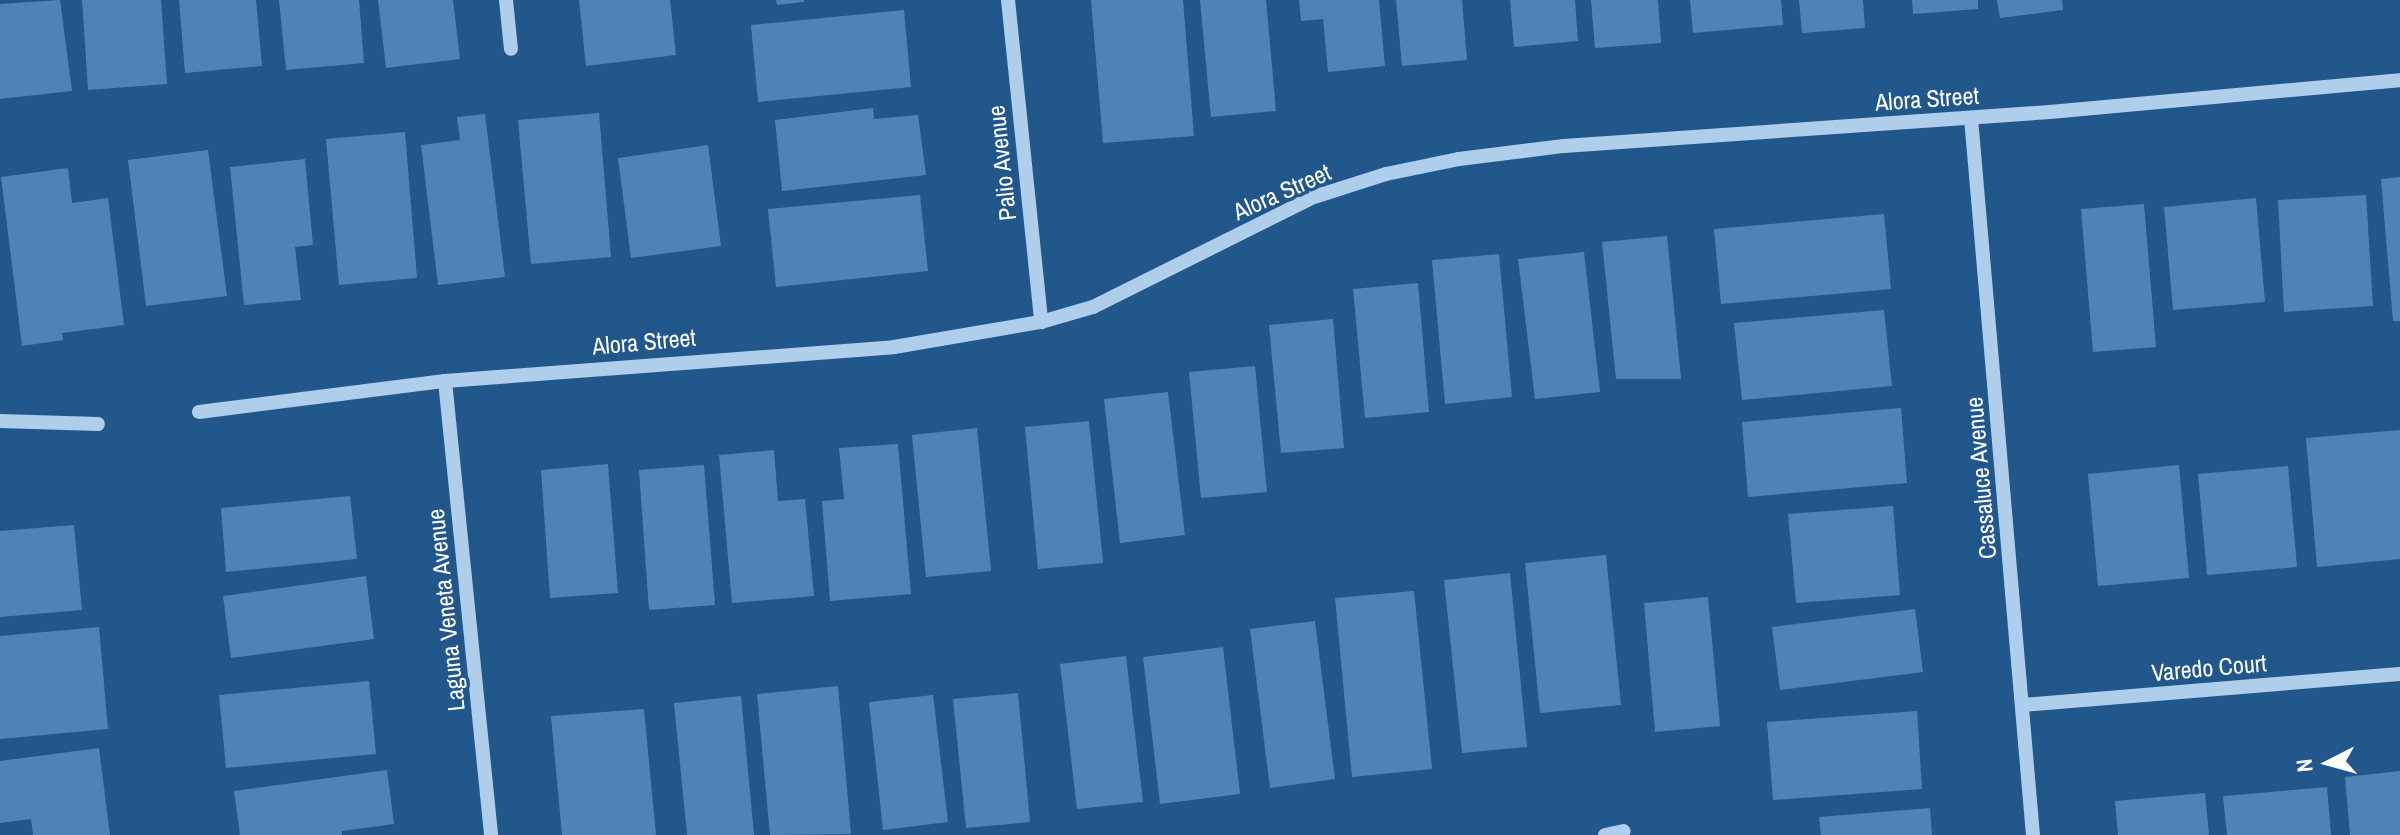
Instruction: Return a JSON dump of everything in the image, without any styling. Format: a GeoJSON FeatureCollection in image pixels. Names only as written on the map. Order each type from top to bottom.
{"type":"FeatureCollection","features":[{"type":"Feature","properties":{"kind":"street"},"geometry":{"type":"LineString","coordinates":[[506,0],[511,49]]}},
{"type":"Feature","properties":{"kind":"street","name":"Palio Avenue"},"geometry":{"type":"LineString","coordinates":[[1008,0],[1041,322]]}},
{"type":"Feature","properties":{"kind":"street","name":"Alora Street"},"geometry":{"type":"LineString","coordinates":[[199,412],[445,381],[894,347],[1041,322],[1093,307],[1314,197],[1386,174],[1564,146],[1971,118],[2400,80]]}},
{"type":"Feature","properties":{"kind":"street","name":"Cassaluce Avenue"},"geometry":{"type":"LineString","coordinates":[[1971,118],[2033,835]]}},
{"type":"Feature","properties":{"kind":"street","name":"Laguna Veneta Avenue"},"geometry":{"type":"LineString","coordinates":[[445,381],[491,835]]}},
{"type":"Feature","properties":{"kind":"street"},"geometry":{"type":"LineString","coordinates":[[0,421],[98,424]]}},
{"type":"Feature","properties":{"kind":"street","name":"Varedo Court"},"geometry":{"type":"LineString","coordinates":[[2022,705],[2400,674]]}},
{"type":"Feature","properties":{"kind":"street"},"geometry":{"type":"LineString","coordinates":[[1605,835],[1624,831]]}},
{"type":"Feature","properties":{"kind":"building"},"geometry":{"type":"Polygon","coordinates":[[[60,0],[72,91],[0,99],[0,4],[60,0]]]}},
{"type":"Feature","properties":{"kind":"building"},"geometry":{"type":"Polygon","coordinates":[[[82,0],[161,0],[167,84],[88,90],[82,0]]]}},
{"type":"Feature","properties":{"kind":"building"},"geometry":{"type":"Polygon","coordinates":[[[179,0],[256,0],[262,66],[185,73],[179,0]]]}},
{"type":"Feature","properties":{"kind":"building"},"geometry":{"type":"Polygon","coordinates":[[[279,0],[359,0],[364,63],[286,70],[279,0]]]}},
{"type":"Feature","properties":{"kind":"building"},"geometry":{"type":"Polygon","coordinates":[[[378,0],[453,0],[460,59],[386,68],[378,0]]]}},
{"type":"Feature","properties":{"kind":"building"},"geometry":{"type":"Polygon","coordinates":[[[579,0],[670,0],[676,55],[586,66],[579,0]]]}},
{"type":"Feature","properties":{"kind":"building"},"geometry":{"type":"Polygon","coordinates":[[[776,0],[804,0],[804,2],[777,5],[776,0]]]}},
{"type":"Feature","properties":{"kind":"building"},"geometry":{"type":"Polygon","coordinates":[[[1091,0],[1183,0],[1194,136],[1103,143],[1091,0]]]}},
{"type":"Feature","properties":{"kind":"building"},"geometry":{"type":"Polygon","coordinates":[[[1200,0],[1266,0],[1276,111],[1211,117],[1200,0]]]}},
{"type":"Feature","properties":{"kind":"building"},"geometry":{"type":"Polygon","coordinates":[[[1299,0],[1379,0],[1385,66],[1328,72],[1323,19],[1301,21],[1299,0]]]}},
{"type":"Feature","properties":{"kind":"building"},"geometry":{"type":"Polygon","coordinates":[[[1396,0],[1462,0],[1467,60],[1402,66],[1396,0]]]}},
{"type":"Feature","properties":{"kind":"building"},"geometry":{"type":"Polygon","coordinates":[[[1510,0],[1575,0],[1578,41],[1514,47],[1510,0]]]}},
{"type":"Feature","properties":{"kind":"building"},"geometry":{"type":"Polygon","coordinates":[[[1591,0],[1658,0],[1661,43],[1595,48],[1591,0]]]}},
{"type":"Feature","properties":{"kind":"building"},"geometry":{"type":"Polygon","coordinates":[[[1690,0],[1781,0],[1783,25],[1693,33],[1690,0]]]}},
{"type":"Feature","properties":{"kind":"building"},"geometry":{"type":"Polygon","coordinates":[[[1799,0],[1863,0],[1865,28],[1802,33],[1799,0]]]}},
{"type":"Feature","properties":{"kind":"building"},"geometry":{"type":"Polygon","coordinates":[[[1912,0],[1978,0],[1978,9],[1913,14],[1912,0]]]}},
{"type":"Feature","properties":{"kind":"building"},"geometry":{"type":"Polygon","coordinates":[[[1997,0],[2062,0],[2063,10],[2000,18],[1997,0]]]}},
{"type":"Feature","properties":{"kind":"building"},"geometry":{"type":"Polygon","coordinates":[[[904,10],[911,87],[758,102],[751,25],[904,10]]]}},
{"type":"Feature","properties":{"kind":"building"},"geometry":{"type":"Polygon","coordinates":[[[873,108],[874,119],[918,115],[926,175],[782,191],[775,120],[873,108]]]}},
{"type":"Feature","properties":{"kind":"building"},"geometry":{"type":"Polygon","coordinates":[[[599,113],[611,257],[531,264],[518,120],[599,113]]]}},
{"type":"Feature","properties":{"kind":"building"},"geometry":{"type":"Polygon","coordinates":[[[485,114],[505,277],[438,285],[421,145],[460,140],[457,117],[485,114]]]}},
{"type":"Feature","properties":{"kind":"building"},"geometry":{"type":"Polygon","coordinates":[[[405,132],[417,278],[339,285],[326,139],[405,132]]]}},
{"type":"Feature","properties":{"kind":"building"},"geometry":{"type":"Polygon","coordinates":[[[708,145],[721,246],[631,258],[618,158],[708,145]]]}},
{"type":"Feature","properties":{"kind":"building"},"geometry":{"type":"Polygon","coordinates":[[[208,150],[227,296],[146,306],[128,160],[208,150]]]}},
{"type":"Feature","properties":{"kind":"building"},"geometry":{"type":"Polygon","coordinates":[[[305,159],[313,245],[295,247],[301,300],[244,305],[230,167],[305,159]]]}},
{"type":"Feature","properties":{"kind":"building"},"geometry":{"type":"Polygon","coordinates":[[[68,168],[72,203],[108,198],[124,325],[62,333],[63,340],[22,346],[1,177],[68,168]]]}},
{"type":"Feature","properties":{"kind":"building"},"geometry":{"type":"Polygon","coordinates":[[[2400,177],[2400,321],[2393,321],[2381,179],[2400,177]]]}},
{"type":"Feature","properties":{"kind":"building"},"geometry":{"type":"Polygon","coordinates":[[[920,195],[928,271],[776,287],[768,209],[920,195]]]}},
{"type":"Feature","properties":{"kind":"building"},"geometry":{"type":"Polygon","coordinates":[[[2366,195],[2373,306],[2284,312],[2278,200],[2366,195]]]}},
{"type":"Feature","properties":{"kind":"building"},"geometry":{"type":"Polygon","coordinates":[[[2256,198],[2265,302],[2173,310],[2164,207],[2256,198]]]}},
{"type":"Feature","properties":{"kind":"building"},"geometry":{"type":"Polygon","coordinates":[[[2144,204],[2156,347],[2093,352],[2081,209],[2144,204]]]}},
{"type":"Feature","properties":{"kind":"building"},"geometry":{"type":"Polygon","coordinates":[[[1884,214],[1891,289],[1721,304],[1714,229],[1884,214]]]}},
{"type":"Feature","properties":{"kind":"building"},"geometry":{"type":"Polygon","coordinates":[[[1667,236],[1681,379],[1616,379],[1602,242],[1667,236]]]}},
{"type":"Feature","properties":{"kind":"building"},"geometry":{"type":"Polygon","coordinates":[[[1584,252],[1600,392],[1535,399],[1518,259],[1584,252]]]}},
{"type":"Feature","properties":{"kind":"building"},"geometry":{"type":"Polygon","coordinates":[[[1499,254],[1512,397],[1445,404],[1432,260],[1499,254]]]}},
{"type":"Feature","properties":{"kind":"building"},"geometry":{"type":"Polygon","coordinates":[[[1418,283],[1429,412],[1365,418],[1353,289],[1418,283]]]}},
{"type":"Feature","properties":{"kind":"building"},"geometry":{"type":"Polygon","coordinates":[[[1884,310],[1892,386],[1742,400],[1734,323],[1884,310]]]}},
{"type":"Feature","properties":{"kind":"building"},"geometry":{"type":"Polygon","coordinates":[[[1333,319],[1344,448],[1281,453],[1269,325],[1333,319]]]}},
{"type":"Feature","properties":{"kind":"building"},"geometry":{"type":"Polygon","coordinates":[[[1255,366],[1267,492],[1201,498],[1189,372],[1255,366]]]}},
{"type":"Feature","properties":{"kind":"building"},"geometry":{"type":"Polygon","coordinates":[[[1168,392],[1185,535],[1120,543],[1104,399],[1168,392]]]}},
{"type":"Feature","properties":{"kind":"building"},"geometry":{"type":"Polygon","coordinates":[[[1901,408],[1907,483],[1748,497],[1742,422],[1901,408]]]}},
{"type":"Feature","properties":{"kind":"building"},"geometry":{"type":"Polygon","coordinates":[[[1089,421],[1103,563],[1038,569],[1025,427],[1089,421]]]}},
{"type":"Feature","properties":{"kind":"building"},"geometry":{"type":"Polygon","coordinates":[[[977,428],[991,571],[926,577],[912,435],[977,428]]]}},
{"type":"Feature","properties":{"kind":"building"},"geometry":{"type":"Polygon","coordinates":[[[2400,430],[2400,559],[2317,567],[2306,438],[2400,430]]]}},
{"type":"Feature","properties":{"kind":"building"},"geometry":{"type":"Polygon","coordinates":[[[898,444],[911,594],[830,601],[822,501],[844,499],[839,448],[898,444]]]}},
{"type":"Feature","properties":{"kind":"building"},"geometry":{"type":"Polygon","coordinates":[[[774,450],[778,501],[805,499],[814,596],[732,603],[719,455],[774,450]]]}},
{"type":"Feature","properties":{"kind":"building"},"geometry":{"type":"Polygon","coordinates":[[[608,464],[618,593],[550,598],[541,470],[608,464]]]}},
{"type":"Feature","properties":{"kind":"building"},"geometry":{"type":"Polygon","coordinates":[[[704,465],[715,605],[649,610],[639,470],[704,465]]]}},
{"type":"Feature","properties":{"kind":"building"},"geometry":{"type":"Polygon","coordinates":[[[2179,465],[2189,578],[2098,586],[2088,474],[2179,465]]]}},
{"type":"Feature","properties":{"kind":"building"},"geometry":{"type":"Polygon","coordinates":[[[2288,466],[2297,567],[2207,575],[2198,474],[2288,466]]]}},
{"type":"Feature","properties":{"kind":"building"},"geometry":{"type":"Polygon","coordinates":[[[350,496],[357,559],[226,572],[221,508],[350,496]]]}},
{"type":"Feature","properties":{"kind":"building"},"geometry":{"type":"Polygon","coordinates":[[[1893,506],[1900,595],[1796,603],[1788,514],[1893,506]]]}},
{"type":"Feature","properties":{"kind":"building"},"geometry":{"type":"Polygon","coordinates":[[[74,525],[82,610],[0,617],[0,531],[74,525]]]}},
{"type":"Feature","properties":{"kind":"building"},"geometry":{"type":"Polygon","coordinates":[[[1606,555],[1621,705],[1540,713],[1525,563],[1606,555]]]}},
{"type":"Feature","properties":{"kind":"building"},"geometry":{"type":"Polygon","coordinates":[[[1510,573],[1527,747],[1462,753],[1444,580],[1510,573]]]}},
{"type":"Feature","properties":{"kind":"building"},"geometry":{"type":"Polygon","coordinates":[[[366,576],[374,639],[231,658],[223,596],[366,576]]]}},
{"type":"Feature","properties":{"kind":"building"},"geometry":{"type":"Polygon","coordinates":[[[1414,591],[1432,769],[1352,777],[1335,598],[1414,591]]]}},
{"type":"Feature","properties":{"kind":"building"},"geometry":{"type":"Polygon","coordinates":[[[1708,597],[1720,726],[1655,732],[1644,603],[1708,597]]]}},
{"type":"Feature","properties":{"kind":"building"},"geometry":{"type":"Polygon","coordinates":[[[1915,609],[1923,672],[1780,690],[1772,627],[1915,609]]]}},
{"type":"Feature","properties":{"kind":"building"},"geometry":{"type":"Polygon","coordinates":[[[1315,621],[1335,779],[1270,788],[1250,629],[1315,621]]]}},
{"type":"Feature","properties":{"kind":"building"},"geometry":{"type":"Polygon","coordinates":[[[99,627],[108,729],[0,739],[0,636],[99,627]]]}},
{"type":"Feature","properties":{"kind":"building"},"geometry":{"type":"Polygon","coordinates":[[[1223,647],[1240,794],[1160,804],[1143,657],[1223,647]]]}},
{"type":"Feature","properties":{"kind":"building"},"geometry":{"type":"Polygon","coordinates":[[[1126,656],[1143,802],[1077,809],[1060,664],[1126,656]]]}},
{"type":"Feature","properties":{"kind":"building"},"geometry":{"type":"Polygon","coordinates":[[[369,681],[376,754],[226,768],[219,695],[369,681]]]}},
{"type":"Feature","properties":{"kind":"building"},"geometry":{"type":"Polygon","coordinates":[[[838,686],[851,834],[770,835],[757,694],[838,686]]]}},
{"type":"Feature","properties":{"kind":"building"},"geometry":{"type":"Polygon","coordinates":[[[1018,693],[1030,822],[966,828],[953,699],[1018,693]]]}},
{"type":"Feature","properties":{"kind":"building"},"geometry":{"type":"Polygon","coordinates":[[[933,695],[948,822],[883,830],[869,702],[933,695]]]}},
{"type":"Feature","properties":{"kind":"building"},"geometry":{"type":"Polygon","coordinates":[[[741,696],[754,835],[687,835],[674,703],[741,696]]]}},
{"type":"Feature","properties":{"kind":"building"},"geometry":{"type":"Polygon","coordinates":[[[644,709],[656,835],[562,835],[551,716],[644,709]]]}},
{"type":"Feature","properties":{"kind":"building"},"geometry":{"type":"Polygon","coordinates":[[[1917,711],[1922,789],[1773,800],[1767,722],[1917,711]]]}},
{"type":"Feature","properties":{"kind":"building"},"geometry":{"type":"Polygon","coordinates":[[[99,748],[110,835],[33,835],[31,819],[0,823],[0,761],[99,748]]]}},
{"type":"Feature","properties":{"kind":"building"},"geometry":{"type":"Polygon","coordinates":[[[387,770],[394,824],[342,831],[342,835],[240,835],[234,791],[387,770]]]}},
{"type":"Feature","properties":{"kind":"building"},"geometry":{"type":"Polygon","coordinates":[[[2400,771],[2400,835],[2350,835],[2345,777],[2400,771]]]}},
{"type":"Feature","properties":{"kind":"building"},"geometry":{"type":"Polygon","coordinates":[[[2327,787],[2331,835],[2227,835],[2223,796],[2327,787]]]}},
{"type":"Feature","properties":{"kind":"building"},"geometry":{"type":"Polygon","coordinates":[[[2205,793],[2209,835],[2118,835],[2115,801],[2205,793]]]}},
{"type":"Feature","properties":{"kind":"building"},"geometry":{"type":"Polygon","coordinates":[[[1930,808],[1932,835],[1821,835],[1819,817],[1930,808]]]}}]}
